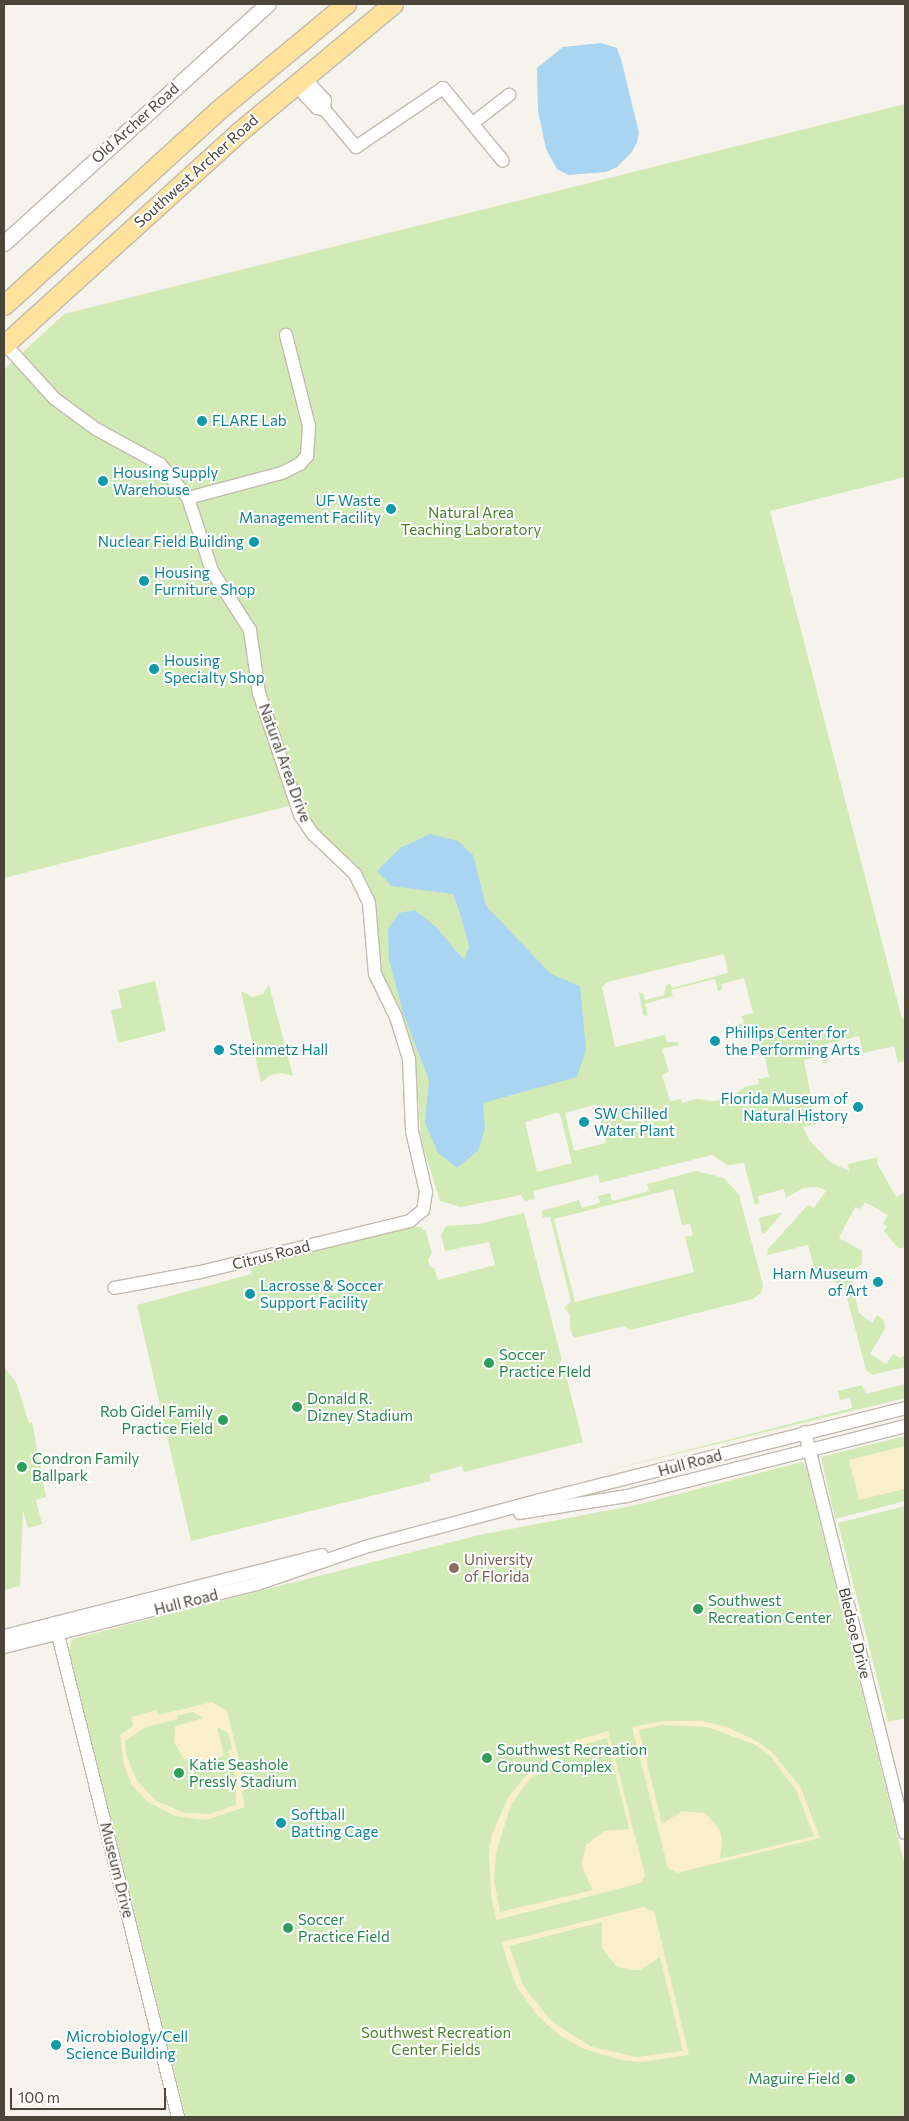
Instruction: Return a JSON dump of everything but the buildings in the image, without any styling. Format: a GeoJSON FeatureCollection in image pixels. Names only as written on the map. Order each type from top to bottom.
{"type":"FeatureCollection","features":[{"type":"Feature","properties":{"kind":"main road","name":"Southwest Archer Road"},"geometry":{"type":"LineString","coordinates":[[4,304],[159,163],[346,4]]}},
{"type":"Feature","properties":{"kind":"main road","name":"Southwest Archer Road"},"geometry":{"type":"LineString","coordinates":[[4,344],[300,80],[393,4]]}},
{"type":"Feature","properties":{"kind":"main road"},"geometry":{"type":"LineString","coordinates":[[281,58],[300,80]]}},
{"type":"Feature","properties":{"kind":"main road"},"geometry":{"type":"LineString","coordinates":[[159,163],[179,186]]}},
{"type":"Feature","properties":{"kind":"street","name":"Old Archer Road"},"geometry":{"type":"LineString","coordinates":[[4,243],[264,5]]}},
{"type":"Feature","properties":{"kind":"street"},"geometry":{"type":"LineString","coordinates":[[300,80],[308,82],[325,100],[324,109],[356,147],[443,88],[503,161]]}},
{"type":"Feature","properties":{"kind":"street"},"geometry":{"type":"LineString","coordinates":[[473,123],[509,95]]}},
{"type":"Feature","properties":{"kind":"street"},"geometry":{"type":"LineString","coordinates":[[4,344],[55,400],[96,430],[160,464],[188,498],[282,473],[300,464],[307,456],[310,430],[286,334]]}},
{"type":"Feature","properties":{"kind":"street","name":"Natural Area Drive"},"geometry":{"type":"LineString","coordinates":[[188,498],[212,571],[251,633],[259,693],[302,818],[313,834],[355,874],[369,903],[374,970],[398,1022],[410,1066],[412,1131],[426,1192],[423,1210]]}},
{"type":"Feature","properties":{"kind":"street","name":"Citrus Road"},"geometry":{"type":"LineString","coordinates":[[114,1288],[200,1272],[400,1223],[414,1218],[423,1210]]}},
{"type":"Feature","properties":{"kind":"street","name":"Hull Road"},"geometry":{"type":"LineString","coordinates":[[4,1636],[56,1628],[257,1584],[365,1547],[805,1432],[905,1408]]}},
{"type":"Feature","properties":{"kind":"street","name":"Hull Road"},"geometry":{"type":"LineString","coordinates":[[476,1519],[627,1496],[905,1426]]}},
{"type":"Feature","properties":{"kind":"street","name":"Bledsoe Drive"},"geometry":{"type":"LineString","coordinates":[[805,1432],[905,1833]]}},
{"type":"Feature","properties":{"kind":"street","name":"Hull Road"},"geometry":{"type":"LineString","coordinates":[[4,1647],[56,1628]]}},
{"type":"Feature","properties":{"kind":"street","name":"Museum Drive"},"geometry":{"type":"LineString","coordinates":[[56,1628],[178,2117]]}},
{"type":"Feature","properties":{"kind":"green space","name":"Natural Area Teaching Laboratory"},"geometry":{"type":"Polygon","coordinates":[[[905,104],[905,477],[770,511],[902,1019],[905,1018],[905,1061],[898,1063],[894,1046],[863,1053],[859,1036],[824,1045],[828,1062],[823,1064],[821,1056],[804,1060],[816,1124],[803,1127],[810,1141],[830,1162],[849,1171],[848,1164],[878,1157],[877,1163],[896,1197],[905,1192],[905,1248],[898,1248],[884,1231],[887,1226],[883,1224],[888,1215],[865,1202],[860,1209],[855,1207],[839,1238],[862,1251],[862,1265],[849,1271],[859,1313],[872,1323],[877,1315],[884,1320],[885,1329],[870,1354],[886,1364],[893,1354],[900,1358],[905,1356],[905,1367],[872,1375],[866,1370],[845,1290],[835,1282],[817,1279],[808,1245],[767,1255],[768,1249],[808,1205],[814,1208],[826,1191],[818,1187],[803,1188],[786,1198],[784,1189],[758,1196],[759,1203],[755,1205],[744,1163],[727,1165],[712,1155],[600,1183],[598,1175],[533,1191],[535,1199],[525,1201],[521,1195],[461,1207],[440,1201],[421,1140],[415,1056],[381,972],[374,902],[363,876],[311,823],[301,803],[4,878],[4,370],[64,314],[905,104]],[[724,954],[607,982],[602,987],[615,1047],[665,1035],[667,1042],[678,1042],[679,1045],[662,1049],[669,1072],[662,1075],[670,1101],[681,1099],[682,1103],[696,1099],[714,1101],[730,1098],[745,1087],[759,1084],[758,1079],[769,1077],[764,1053],[762,1048],[756,1049],[750,1027],[734,1031],[733,1026],[744,1023],[742,1016],[753,1013],[744,978],[721,984],[722,990],[718,991],[715,979],[671,990],[673,996],[645,1004],[648,1016],[643,1015],[639,993],[643,993],[645,1000],[664,995],[666,985],[670,984],[672,988],[728,973],[724,954]],[[597,1104],[565,1113],[574,1151],[606,1143],[597,1104]],[[556,1113],[525,1122],[537,1172],[572,1163],[560,1114],[556,1113]]]}},
{"type":"Feature","properties":{"kind":"green space"},"geometry":{"type":"Polygon","coordinates":[[[155,981],[166,1031],[118,1043],[111,1010],[122,1008],[118,990],[155,981]]]}},
{"type":"Feature","properties":{"kind":"green space"},"geometry":{"type":"Polygon","coordinates":[[[269,985],[293,1076],[282,1073],[270,1075],[261,1083],[241,991],[252,997],[263,994],[269,985]]]}},
{"type":"Feature","properties":{"kind":"green space"},"geometry":{"type":"Polygon","coordinates":[[[696,1171],[724,1178],[739,1195],[763,1285],[761,1293],[753,1299],[630,1330],[624,1326],[574,1338],[570,1329],[570,1314],[564,1308],[571,1302],[550,1217],[542,1218],[542,1211],[579,1200],[582,1208],[600,1203],[598,1196],[610,1193],[612,1201],[649,1191],[647,1184],[696,1171]],[[673,1189],[554,1219],[575,1302],[694,1272],[685,1237],[693,1235],[690,1224],[682,1225],[673,1189]]]}},
{"type":"Feature","properties":{"kind":"green space"},"geometry":{"type":"Polygon","coordinates":[[[783,1212],[765,1233],[762,1234],[759,1218],[783,1212]]]}},
{"type":"Feature","properties":{"kind":"green space","name":"Donald R. Dizney Stadium"},"geometry":{"type":"Polygon","coordinates":[[[524,1213],[583,1442],[464,1472],[461,1466],[429,1475],[431,1481],[191,1541],[137,1305],[251,1274],[253,1278],[250,1266],[412,1226],[421,1227],[426,1232],[432,1253],[428,1260],[430,1267],[434,1268],[438,1280],[495,1265],[489,1242],[445,1251],[441,1235],[446,1226],[478,1224],[524,1213]]]}},
{"type":"Feature","properties":{"kind":"green space","name":"Condron Family Ballpark"},"geometry":{"type":"Polygon","coordinates":[[[4,1367],[16,1382],[29,1423],[32,1422],[46,1497],[36,1500],[42,1524],[28,1528],[23,1510],[20,1586],[4,1590],[4,1367]]]}},
{"type":"Feature","properties":{"kind":"green space"},"geometry":{"type":"Polygon","coordinates":[[[905,1384],[905,1398],[594,1474],[852,1408],[850,1397],[840,1400],[838,1391],[862,1385],[866,1394],[905,1384]]]}},
{"type":"Feature","properties":{"kind":"green space"},"geometry":{"type":"Polygon","coordinates":[[[905,1436],[905,1501],[835,1519],[821,1457],[905,1436]]]}},
{"type":"Feature","properties":{"kind":"green space","name":"Southwest Recreation Ground Complex"},"geometry":{"type":"Polygon","coordinates":[[[802,1462],[806,1467],[905,1866],[905,2117],[186,2117],[69,1651],[72,1639],[479,1535],[636,1505],[802,1462]]]}},
{"type":"Feature","properties":{"kind":"green space"},"geometry":{"type":"Polygon","coordinates":[[[905,1506],[905,1718],[888,1722],[838,1523],[905,1506]]]}},
{"type":"Feature","properties":{"kind":"sand"},"geometry":{"type":"Polygon","coordinates":[[[905,1446],[905,1489],[859,1500],[849,1460],[905,1446]]]}},
{"type":"Feature","properties":{"kind":"sand"},"geometry":{"type":"Polygon","coordinates":[[[212,1702],[227,1711],[246,1788],[242,1793],[245,1807],[206,1820],[175,1816],[148,1802],[132,1785],[124,1766],[120,1735],[133,1726],[131,1717],[156,1710],[158,1715],[212,1702]],[[193,1712],[177,1716],[178,1719],[146,1727],[125,1741],[126,1754],[136,1779],[155,1800],[184,1813],[210,1814],[236,1805],[236,1781],[228,1750],[232,1748],[228,1733],[217,1727],[224,1755],[204,1765],[184,1759],[174,1742],[175,1726],[203,1718],[193,1712]]]}},
{"type":"Feature","properties":{"kind":"sand"},"geometry":{"type":"Polygon","coordinates":[[[663,1721],[702,1721],[727,1727],[755,1740],[772,1752],[801,1788],[820,1838],[677,1873],[668,1868],[632,1727],[663,1721]],[[663,1725],[639,1730],[662,1824],[682,1811],[705,1813],[720,1830],[722,1841],[720,1859],[814,1836],[796,1790],[770,1756],[754,1744],[707,1727],[663,1725]]]}},
{"type":"Feature","properties":{"kind":"sand"},"geometry":{"type":"Polygon","coordinates":[[[608,1731],[645,1875],[641,1883],[496,1920],[491,1895],[489,1853],[492,1834],[508,1798],[528,1773],[557,1751],[581,1739],[608,1731]],[[607,1738],[582,1745],[554,1760],[529,1780],[511,1805],[496,1853],[494,1880],[500,1912],[593,1890],[581,1865],[586,1845],[604,1831],[629,1829],[607,1738]]]}},
{"type":"Feature","properties":{"kind":"sand"},"geometry":{"type":"Polygon","coordinates":[[[643,1907],[654,1911],[689,2055],[640,2062],[621,2060],[582,2048],[559,2035],[537,2015],[517,1987],[502,1942],[643,1907]],[[602,1922],[509,1946],[524,1987],[552,2022],[592,2047],[636,2057],[683,2051],[660,1957],[640,1970],[629,1970],[616,1966],[602,1948],[602,1922]]]}},
{"type":"Feature","properties":{"kind":"water"},"geometry":{"type":"Polygon","coordinates":[[[601,43],[617,48],[621,59],[639,133],[637,142],[632,152],[617,167],[606,172],[568,175],[557,169],[546,149],[538,111],[537,68],[563,47],[601,43]]]}},
{"type":"Feature","properties":{"kind":"water"},"geometry":{"type":"Polygon","coordinates":[[[430,834],[458,841],[473,855],[486,906],[551,974],[580,986],[586,1050],[577,1077],[483,1103],[485,1129],[478,1151],[457,1168],[438,1153],[425,1123],[429,1080],[404,1015],[389,960],[388,929],[399,913],[415,910],[436,927],[464,960],[469,947],[461,916],[453,894],[392,886],[377,871],[400,848],[430,834]]]}},
{"type":"Feature","properties":{"kind":"place","name":"FLARE Lab"},"geometry":{"type":"Point","coordinates":[202,421]}},
{"type":"Feature","properties":{"kind":"place","name":"Housing Supply Warehouse"},"geometry":{"type":"Point","coordinates":[103,481]}},
{"type":"Feature","properties":{"kind":"place","name":"UF Waste Management Facility"},"geometry":{"type":"Point","coordinates":[391,509]}},
{"type":"Feature","properties":{"kind":"place","name":"Nuclear Field Building"},"geometry":{"type":"Point","coordinates":[254,542]}},
{"type":"Feature","properties":{"kind":"place","name":"Housing Furniture Shop"},"geometry":{"type":"Point","coordinates":[144,581]}},
{"type":"Feature","properties":{"kind":"place","name":"Housing Specialty Shop"},"geometry":{"type":"Point","coordinates":[154,669]}},
{"type":"Feature","properties":{"kind":"place","name":"Phillips Center for the Performing Arts"},"geometry":{"type":"Point","coordinates":[715,1041]}},
{"type":"Feature","properties":{"kind":"place","name":"Steinmetz Hall"},"geometry":{"type":"Point","coordinates":[219,1050]}},
{"type":"Feature","properties":{"kind":"place","name":"Florida Museum of Natural History"},"geometry":{"type":"Point","coordinates":[858,1107]}},
{"type":"Feature","properties":{"kind":"place","name":"SW Chilled Water Plant"},"geometry":{"type":"Point","coordinates":[584,1122]}},
{"type":"Feature","properties":{"kind":"place","name":"Harn Museum of Art"},"geometry":{"type":"Point","coordinates":[878,1282]}},
{"type":"Feature","properties":{"kind":"place","name":"Lacrosse & Soccer Support Facility"},"geometry":{"type":"Point","coordinates":[250,1294]}},
{"type":"Feature","properties":{"kind":"place","name":"Soccer Practice FIeld"},"geometry":{"type":"Point","coordinates":[489,1363]}},
{"type":"Feature","properties":{"kind":"place","name":"Donald R. Dizney Stadium"},"geometry":{"type":"Point","coordinates":[297,1407]}},
{"type":"Feature","properties":{"kind":"place","name":"Rob Gidel Family Practice Field"},"geometry":{"type":"Point","coordinates":[223,1420]}},
{"type":"Feature","properties":{"kind":"place","name":"Condron Family Ballpark"},"geometry":{"type":"Point","coordinates":[22,1467]}},
{"type":"Feature","properties":{"kind":"place","name":"University of Florida"},"geometry":{"type":"Point","coordinates":[454,1568]}},
{"type":"Feature","properties":{"kind":"place","name":"Southwest Recreation Center"},"geometry":{"type":"Point","coordinates":[698,1609]}},
{"type":"Feature","properties":{"kind":"place","name":"Southwest Recreation Ground Complex"},"geometry":{"type":"Point","coordinates":[487,1758]}},
{"type":"Feature","properties":{"kind":"place","name":"Katie Seashole Pressly Stadium"},"geometry":{"type":"Point","coordinates":[179,1773]}},
{"type":"Feature","properties":{"kind":"place","name":"Softball Batting Cage"},"geometry":{"type":"Point","coordinates":[281,1823]}},
{"type":"Feature","properties":{"kind":"place","name":"Soccer Practice Field"},"geometry":{"type":"Point","coordinates":[288,1928]}},
{"type":"Feature","properties":{"kind":"place","name":"Microbiology/Cell Science Building"},"geometry":{"type":"Point","coordinates":[56,2045]}},
{"type":"Feature","properties":{"kind":"place","name":"Maguire Field"},"geometry":{"type":"Point","coordinates":[850,2079]}},
{"type":"Feature","properties":{"kind":"park label","name":"Southwest Recreation Center Fields"},"geometry":{"type":"Point","coordinates":[436,2040]}}]}
